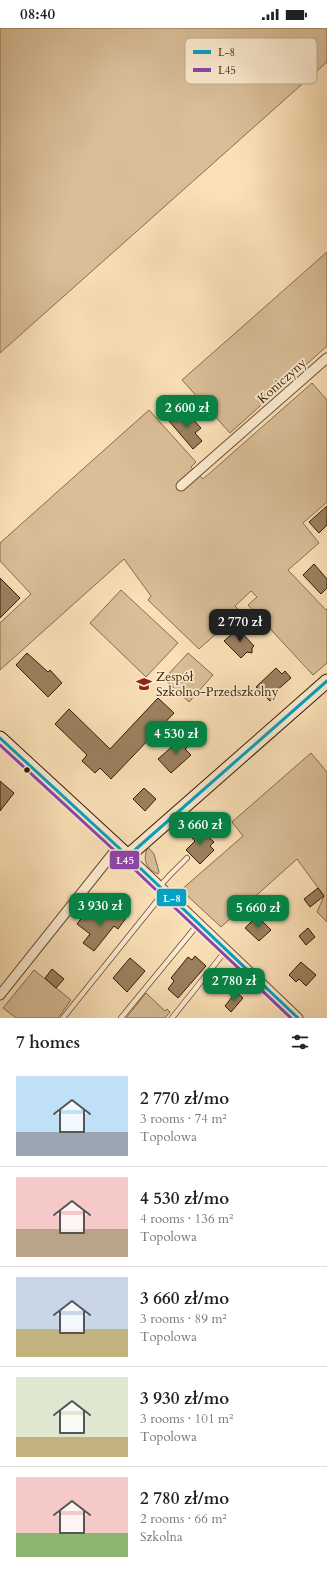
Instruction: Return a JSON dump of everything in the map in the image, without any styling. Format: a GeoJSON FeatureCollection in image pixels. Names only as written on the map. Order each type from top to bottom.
{"type":"FeatureCollection","features":[{"type":"Feature","properties":{"kind":"street","name":"Koniczyny"},"geometry":{"type":"LineString","coordinates":[[181,486],[327,358]]}},
{"type":"Feature","properties":{"kind":"street"},"geometry":{"type":"LineString","coordinates":[[128,856],[327,681]]}},
{"type":"Feature","properties":{"kind":"street"},"geometry":{"type":"LineString","coordinates":[[0,738],[118,846],[298,1018]]}},
{"type":"Feature","properties":{"kind":"street"},"geometry":{"type":"LineString","coordinates":[[0,995],[118,846]]}},
{"type":"Feature","properties":{"kind":"lane"},"geometry":{"type":"LineString","coordinates":[[63,1018],[162,888],[170,875],[187,858]]}},
{"type":"Feature","properties":{"kind":"lane"},"geometry":{"type":"LineString","coordinates":[[121,1018],[199,923]]}},
{"type":"Feature","properties":{"kind":"lane"},"geometry":{"type":"LineString","coordinates":[[172,1018],[227,949]]}},
{"type":"Feature","properties":{"kind":"shaded area"},"geometry":{"type":"Polygon","coordinates":[[[0,28],[327,28],[327,62],[317,71],[317,38],[185,38],[185,84],[302,84],[0,353],[0,28]]]}},
{"type":"Feature","properties":{"kind":"shaded area"},"geometry":{"type":"Polygon","coordinates":[[[327,252],[327,346],[230,433],[182,380],[327,252]]]}},
{"type":"Feature","properties":{"kind":"shaded area"},"geometry":{"type":"Polygon","coordinates":[[[312,383],[327,400],[327,502],[303,523],[319,543],[288,570],[326,610],[327,609],[327,663],[313,675],[248,605],[257,597],[251,591],[235,606],[241,612],[199,649],[148,600],[151,596],[124,559],[0,670],[0,623],[31,594],[0,561],[0,543],[149,410],[196,462],[191,467],[203,479],[312,383]]]}},
{"type":"Feature","properties":{"kind":"shaded area"},"geometry":{"type":"Polygon","coordinates":[[[121,590],[178,643],[146,677],[90,623],[121,590]]]}},
{"type":"Feature","properties":{"kind":"shaded area"},"geometry":{"type":"Polygon","coordinates":[[[188,653],[213,675],[189,702],[164,679],[188,653]]]}},
{"type":"Feature","properties":{"kind":"shaded area"},"geometry":{"type":"Polygon","coordinates":[[[311,753],[327,772],[327,922],[317,912],[324,896],[297,859],[221,927],[181,890],[243,836],[232,822],[311,753]]]}},
{"type":"Feature","properties":{"kind":"shaded area"},"geometry":{"type":"Polygon","coordinates":[[[148,847],[154,854],[159,872],[158,874],[154,872],[146,863],[145,856],[148,847]]]}},
{"type":"Feature","properties":{"kind":"shaded area"},"geometry":{"type":"Polygon","coordinates":[[[34,970],[71,1000],[58,1018],[16,1018],[3,1008],[34,970]]]}},
{"type":"Feature","properties":{"kind":"shaded area"},"geometry":{"type":"Polygon","coordinates":[[[146,993],[165,1011],[167,1009],[170,1012],[165,1018],[126,1018],[146,993]]]}},
{"type":"Feature","properties":{"kind":"building"},"geometry":{"type":"Polygon","coordinates":[[[180,411],[185,417],[188,414],[201,428],[195,433],[202,441],[193,449],[169,421],[180,411]]]}},
{"type":"Feature","properties":{"kind":"building"},"geometry":{"type":"Polygon","coordinates":[[[327,506],[327,525],[319,533],[309,522],[327,506]]]}},
{"type":"Feature","properties":{"kind":"building"},"geometry":{"type":"Polygon","coordinates":[[[314,564],[327,579],[327,588],[321,594],[303,575],[314,564]]]}},
{"type":"Feature","properties":{"kind":"building"},"geometry":{"type":"Polygon","coordinates":[[[0,578],[20,598],[0,618],[0,578]]]}},
{"type":"Feature","properties":{"kind":"building"},"geometry":{"type":"Polygon","coordinates":[[[241,626],[247,632],[244,635],[254,646],[252,648],[252,653],[247,652],[241,658],[224,641],[241,626]]]}},
{"type":"Feature","properties":{"kind":"building"},"geometry":{"type":"Polygon","coordinates":[[[27,653],[48,672],[50,670],[62,683],[48,697],[16,665],[27,653]]]}},
{"type":"Feature","properties":{"kind":"building"},"geometry":{"type":"Polygon","coordinates":[[[276,668],[282,674],[285,671],[291,678],[276,691],[278,693],[270,701],[256,687],[276,668]]]}},
{"type":"Feature","properties":{"kind":"building"},"geometry":{"type":"Polygon","coordinates":[[[158,698],[174,713],[111,779],[100,768],[95,773],[82,761],[87,755],[55,724],[69,709],[110,749],[158,698]]]}},
{"type":"Feature","properties":{"kind":"building"},"geometry":{"type":"Polygon","coordinates":[[[184,736],[191,744],[185,749],[191,755],[171,773],[158,759],[184,736]]]}},
{"type":"Feature","properties":{"kind":"building"},"geometry":{"type":"Polygon","coordinates":[[[0,781],[14,793],[0,811],[0,781]]]}},
{"type":"Feature","properties":{"kind":"building"},"geometry":{"type":"Polygon","coordinates":[[[144,788],[156,799],[145,811],[133,799],[144,788]]]}},
{"type":"Feature","properties":{"kind":"building"},"geometry":{"type":"Polygon","coordinates":[[[197,827],[214,842],[210,846],[214,850],[200,864],[186,850],[195,841],[189,835],[197,827]]]}},
{"type":"Feature","properties":{"kind":"building"},"geometry":{"type":"Polygon","coordinates":[[[318,888],[324,896],[310,907],[304,899],[318,888]]]}},
{"type":"Feature","properties":{"kind":"building"},"geometry":{"type":"Polygon","coordinates":[[[112,907],[126,918],[118,929],[114,926],[94,951],[83,943],[90,934],[77,924],[87,911],[101,921],[112,907]]]}},
{"type":"Feature","properties":{"kind":"building"},"geometry":{"type":"Polygon","coordinates":[[[257,916],[271,930],[259,941],[245,928],[257,916]]]}},
{"type":"Feature","properties":{"kind":"building"},"geometry":{"type":"Polygon","coordinates":[[[308,928],[315,937],[306,945],[299,936],[308,928]]]}},
{"type":"Feature","properties":{"kind":"building"},"geometry":{"type":"Polygon","coordinates":[[[195,956],[206,966],[178,998],[168,989],[174,981],[171,978],[188,957],[192,960],[195,956]]]}},
{"type":"Feature","properties":{"kind":"building"},"geometry":{"type":"Polygon","coordinates":[[[130,958],[145,971],[127,992],[113,978],[130,958]]]}},
{"type":"Feature","properties":{"kind":"building"},"geometry":{"type":"Polygon","coordinates":[[[301,962],[316,975],[306,986],[299,979],[296,982],[289,975],[301,962]]]}},
{"type":"Feature","properties":{"kind":"building"},"geometry":{"type":"Polygon","coordinates":[[[52,969],[64,979],[56,988],[45,978],[52,969]]]}},
{"type":"Feature","properties":{"kind":"building"},"geometry":{"type":"Polygon","coordinates":[[[236,992],[243,998],[231,1012],[225,1006],[236,992]]]}},
{"type":"Feature","properties":{"kind":"transit line","name":"L-8"},"geometry":{"type":"LineString","coordinates":[[128,856],[327,681]]}},
{"type":"Feature","properties":{"kind":"transit line","name":"L-8"},"geometry":{"type":"LineString","coordinates":[[0,738],[118,847],[298,1018]]}},
{"type":"Feature","properties":{"kind":"transit line","name":"L45"},"geometry":{"type":"LineString","coordinates":[[0,745],[115,851],[291,1018]]}},
{"type":"Feature","properties":{"kind":"place","name":"Zespół Szkolno-Przedszkolny"},"geometry":{"type":"Point","coordinates":[144,684]}}]}
